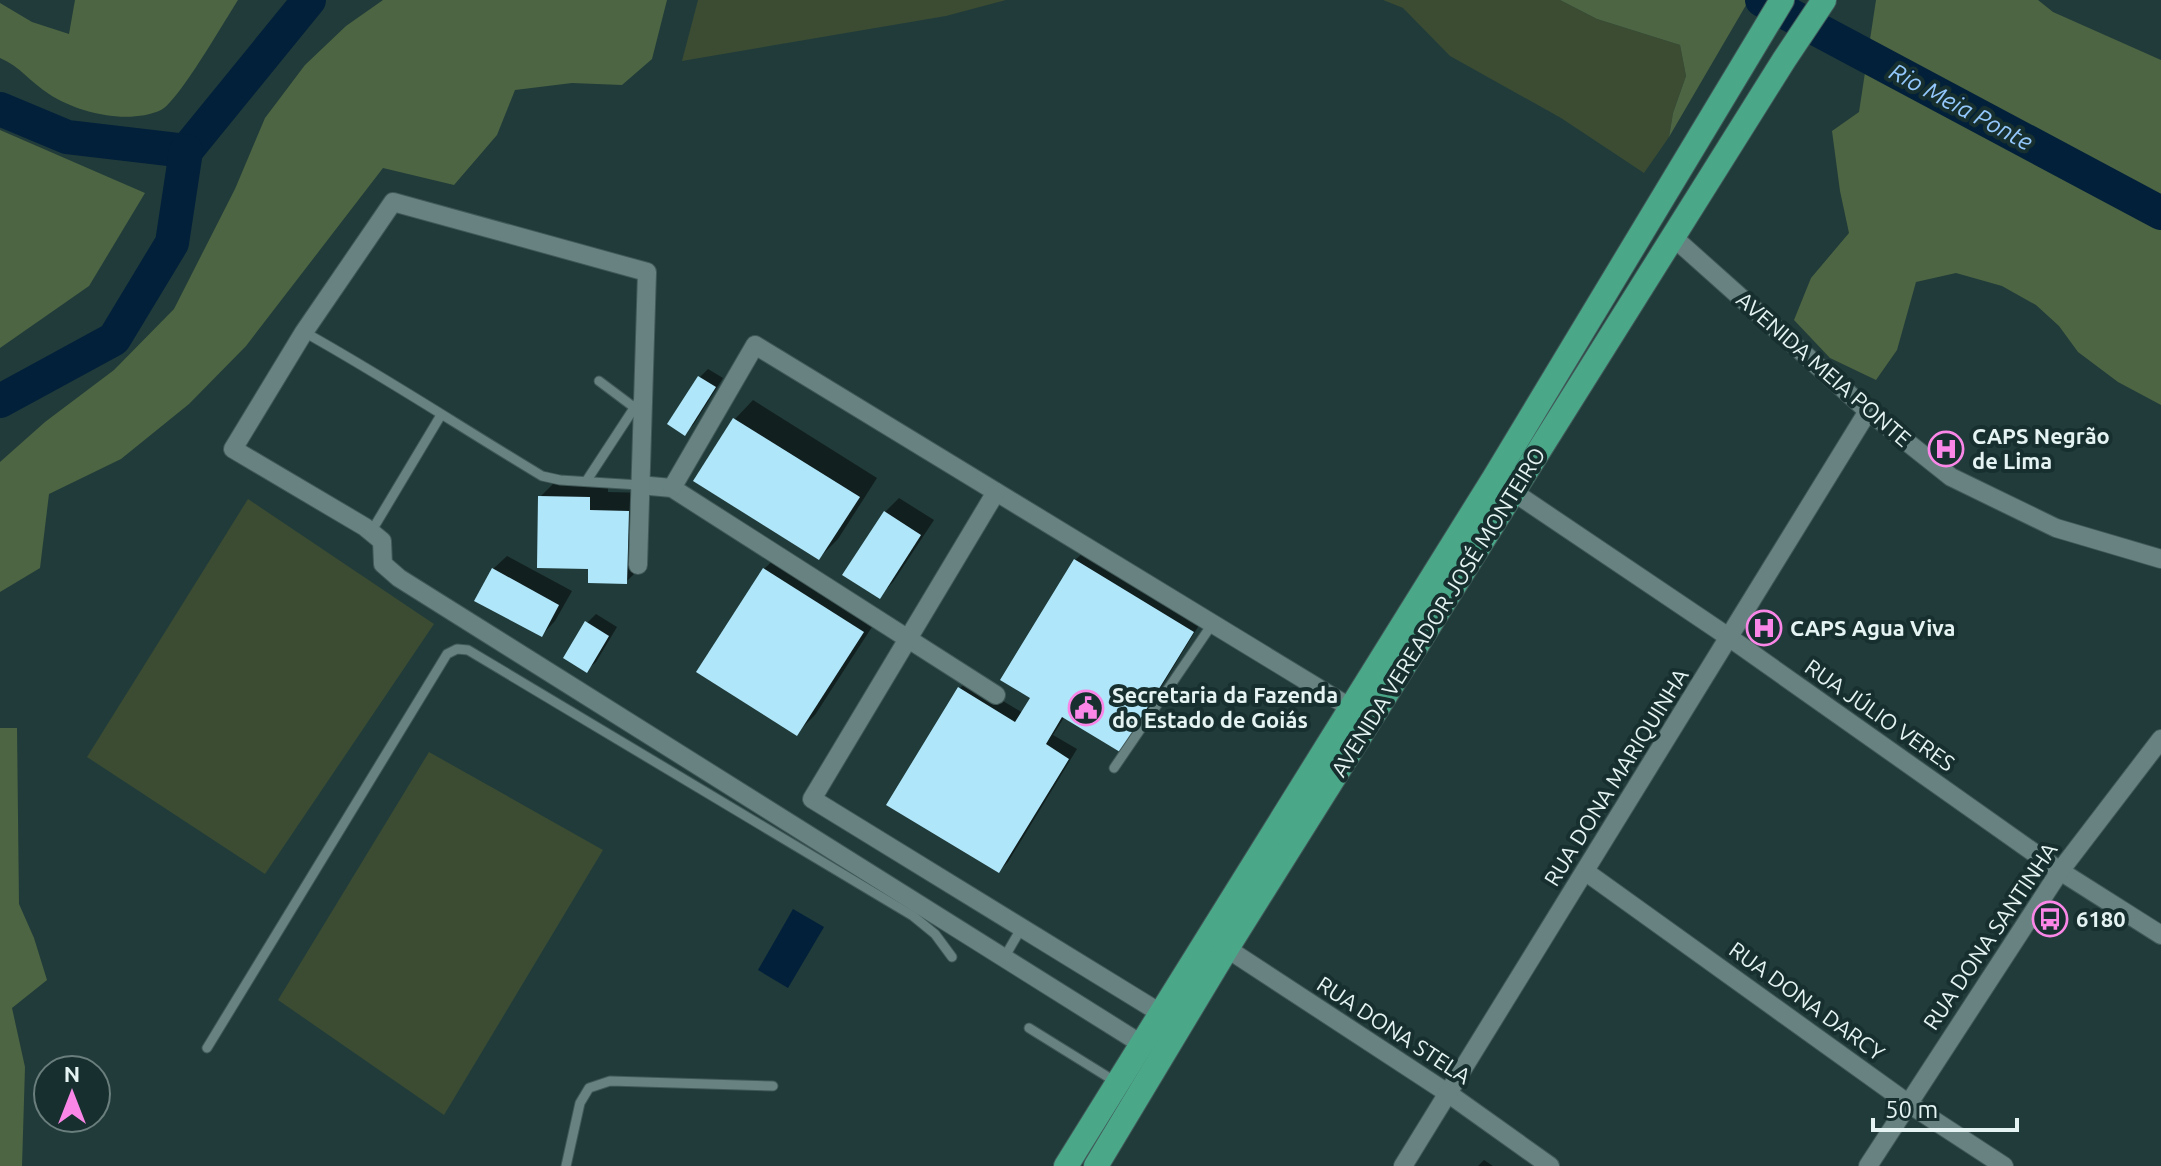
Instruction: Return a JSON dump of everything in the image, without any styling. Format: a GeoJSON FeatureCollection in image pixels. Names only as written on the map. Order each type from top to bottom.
{"type":"FeatureCollection","features":[{"type":"Feature","properties":{"kind":"main road","name":"AVENIDA VEREADOR JOSÉ MONTEIRO"},"geometry":{"type":"LineString","coordinates":[[1096,1166],[1351,708],[1494,478],[1782,0]]}},
{"type":"Feature","properties":{"kind":"main road","name":"AVENIDA VEREADOR JOSÉ MONTEIRO"},"geometry":{"type":"LineString","coordinates":[[1066,1166],[1162,1014],[1218,943],[1514,492],[1824,0]]}},
{"type":"Feature","properties":{"kind":"street"},"geometry":{"type":"LineString","coordinates":[[638,565],[638,402],[647,272],[393,202],[304,332],[233,449],[371,532],[382,541],[383,564],[399,578],[1143,1045]]}},
{"type":"Feature","properties":{"kind":"street","name":"AVENIDA MEIA PONTE"},"geometry":{"type":"LineString","coordinates":[[1673,237],[1868,411],[1951,477],[2056,528],[2161,559]]}},
{"type":"Feature","properties":{"kind":"street"},"geometry":{"type":"LineString","coordinates":[[672,488],[755,345],[1351,708]]}},
{"type":"Feature","properties":{"kind":"street","name":"RUA DONA MARIQUINHA"},"geometry":{"type":"LineString","coordinates":[[1403,1166],[1868,411]]}},
{"type":"Feature","properties":{"kind":"street","name":"RUA JÚLIO VERES"},"geometry":{"type":"LineString","coordinates":[[1494,478],[1730,638],[2060,871],[2161,935]]}},
{"type":"Feature","properties":{"kind":"street"},"geometry":{"type":"LineString","coordinates":[[639,485],[672,488],[996,695]]}},
{"type":"Feature","properties":{"kind":"street"},"geometry":{"type":"LineString","coordinates":[[996,492],[812,799],[1162,1014]]}},
{"type":"Feature","properties":{"kind":"street","name":"RUA DONA SANTINHA"},"geometry":{"type":"LineString","coordinates":[[1868,1166],[2060,871],[2161,739]]}},
{"type":"Feature","properties":{"kind":"street","name":"RUA DONA DARCY"},"geometry":{"type":"LineString","coordinates":[[1586,872],[1909,1104],[2004,1166]]}},
{"type":"Feature","properties":{"kind":"street","name":"RUA DONA STELA"},"geometry":{"type":"LineString","coordinates":[[1218,943],[1449,1094],[1550,1166]]}},
{"type":"Feature","properties":{"kind":"lane"},"geometry":{"type":"LineString","coordinates":[[304,332],[397,385],[542,476],[639,485]]}},
{"type":"Feature","properties":{"kind":"lane"},"geometry":{"type":"LineString","coordinates":[[587,480],[638,402],[599,381]]}},
{"type":"Feature","properties":{"kind":"lane"},"geometry":{"type":"LineString","coordinates":[[371,532],[441,415]]}},
{"type":"Feature","properties":{"kind":"lane"},"geometry":{"type":"LineString","coordinates":[[1114,768],[1213,623]]}},
{"type":"Feature","properties":{"kind":"lane"},"geometry":{"type":"LineString","coordinates":[[207,1048],[447,654],[457,649],[468,650],[913,916],[935,934],[952,957]]}},
{"type":"Feature","properties":{"kind":"lane"},"geometry":{"type":"LineString","coordinates":[[1004,958],[1022,927]]}},
{"type":"Feature","properties":{"kind":"lane"},"geometry":{"type":"LineString","coordinates":[[1029,1028],[1119,1084]]}},
{"type":"Feature","properties":{"kind":"lane"},"geometry":{"type":"LineString","coordinates":[[566,1166],[580,1103],[589,1088],[610,1081],[773,1086]]}},
{"type":"Feature","properties":{"kind":"green space"},"geometry":{"type":"Polygon","coordinates":[[[75,0],[238,0],[169,104],[148,114],[119,117],[88,111],[61,101],[0,58],[0,3],[32,22],[69,34],[75,0]]]}},
{"type":"Feature","properties":{"kind":"green space"},"geometry":{"type":"Polygon","coordinates":[[[383,0],[667,0],[652,59],[622,85],[572,83],[515,90],[497,135],[454,185],[383,168],[246,346],[189,404],[121,459],[49,494],[40,568],[0,592],[0,462],[45,422],[114,370],[174,309],[235,189],[265,118],[305,65],[346,26],[383,0]]]}},
{"type":"Feature","properties":{"kind":"green space"},"geometry":{"type":"Polygon","coordinates":[[[698,0],[1006,0],[946,16],[682,61],[698,0]]]}},
{"type":"Feature","properties":{"kind":"green space"},"geometry":{"type":"Polygon","coordinates":[[[1383,0],[1560,0],[1597,19],[1680,45],[1686,76],[1673,113],[1669,137],[1644,173],[1561,118],[1450,56],[1403,8],[1383,0]]]}},
{"type":"Feature","properties":{"kind":"green space"},"geometry":{"type":"Polygon","coordinates":[[[1560,0],[1749,0],[1669,137],[1673,113],[1686,76],[1680,45],[1597,19],[1560,0]]]}},
{"type":"Feature","properties":{"kind":"green space"},"geometry":{"type":"Polygon","coordinates":[[[1876,0],[2038,0],[2053,12],[2161,60],[2161,405],[2118,382],[2078,352],[2059,326],[2036,305],[2002,286],[1956,273],[1916,282],[1897,350],[1876,380],[1830,358],[1794,320],[1811,278],[1849,233],[1832,131],[1859,112],[1876,0]]]}},
{"type":"Feature","properties":{"kind":"green space"},"geometry":{"type":"Polygon","coordinates":[[[0,130],[145,193],[89,286],[0,348],[0,130]]]}},
{"type":"Feature","properties":{"kind":"green space"},"geometry":{"type":"Polygon","coordinates":[[[248,499],[434,624],[265,874],[87,757],[248,499]]]}},
{"type":"Feature","properties":{"kind":"green space"},"geometry":{"type":"Polygon","coordinates":[[[0,728],[17,728],[19,904],[47,980],[12,1008],[25,1067],[22,1166],[0,1166],[0,728]]]}},
{"type":"Feature","properties":{"kind":"green space"},"geometry":{"type":"Polygon","coordinates":[[[429,752],[603,850],[444,1115],[278,1000],[429,752]]]}},
{"type":"Feature","properties":{"kind":"water"},"geometry":{"type":"Polygon","coordinates":[[[793,909],[824,927],[788,988],[758,970],[793,909]]]}},
{"type":"Feature","properties":{"kind":"building"},"geometry":{"type":"Polygon","coordinates":[[[698,376],[716,387],[685,436],[667,424],[698,376]]]}},
{"type":"Feature","properties":{"kind":"building"},"geometry":{"type":"Polygon","coordinates":[[[733,418],[860,497],[819,560],[693,481],[733,418]]]}},
{"type":"Feature","properties":{"kind":"building"},"geometry":{"type":"Polygon","coordinates":[[[538,496],[590,497],[590,510],[629,511],[627,584],[588,583],[588,569],[537,568],[538,496]]]}},
{"type":"Feature","properties":{"kind":"building"},"geometry":{"type":"Polygon","coordinates":[[[884,511],[921,535],[880,599],[842,575],[884,511]]]}},
{"type":"Feature","properties":{"kind":"building","name":"Secretaria da Fazenda do Estado de Goiás"},"geometry":{"type":"Polygon","coordinates":[[[1074,559],[1194,632],[1120,752],[1062,717],[1046,744],[1069,759],[999,873],[886,805],[958,687],[1015,722],[1030,698],[1000,680],[1074,559]]]}},
{"type":"Feature","properties":{"kind":"building"},"geometry":{"type":"Polygon","coordinates":[[[492,568],[559,605],[542,637],[474,601],[492,568]]]}},
{"type":"Feature","properties":{"kind":"building"},"geometry":{"type":"Polygon","coordinates":[[[763,568],[864,632],[797,736],[696,672],[763,568]]]}},
{"type":"Feature","properties":{"kind":"building"},"geometry":{"type":"Polygon","coordinates":[[[585,621],[609,636],[587,673],[563,658],[585,621]]]}},
{"type":"Feature","properties":{"kind":"waterway","name":"Rio Meia Ponte"},"geometry":{"type":"LineString","coordinates":[[0,109],[67,137],[186,151],[309,0]]}},
{"type":"Feature","properties":{"kind":"waterway","name":"Rio Meia Ponte"},"geometry":{"type":"LineString","coordinates":[[1762,0],[2161,213]]}},
{"type":"Feature","properties":{"kind":"waterway","name":"Rio Meia Ponte"},"geometry":{"type":"LineString","coordinates":[[0,401],[114,339],[172,243],[186,151]]}},
{"type":"Feature","properties":{"kind":"place","name":"CAPS Negrão de Lima"},"geometry":{"type":"Point","coordinates":[1946,449]}},
{"type":"Feature","properties":{"kind":"place","name":"CAPS Agua Viva"},"geometry":{"type":"Point","coordinates":[1764,628]}},
{"type":"Feature","properties":{"kind":"place","name":"Secretaria da Fazenda do Estado de Goiás"},"geometry":{"type":"Point","coordinates":[1086,708]}},
{"type":"Feature","properties":{"kind":"place","name":"6180"},"geometry":{"type":"Point","coordinates":[2050,919]}}]}
